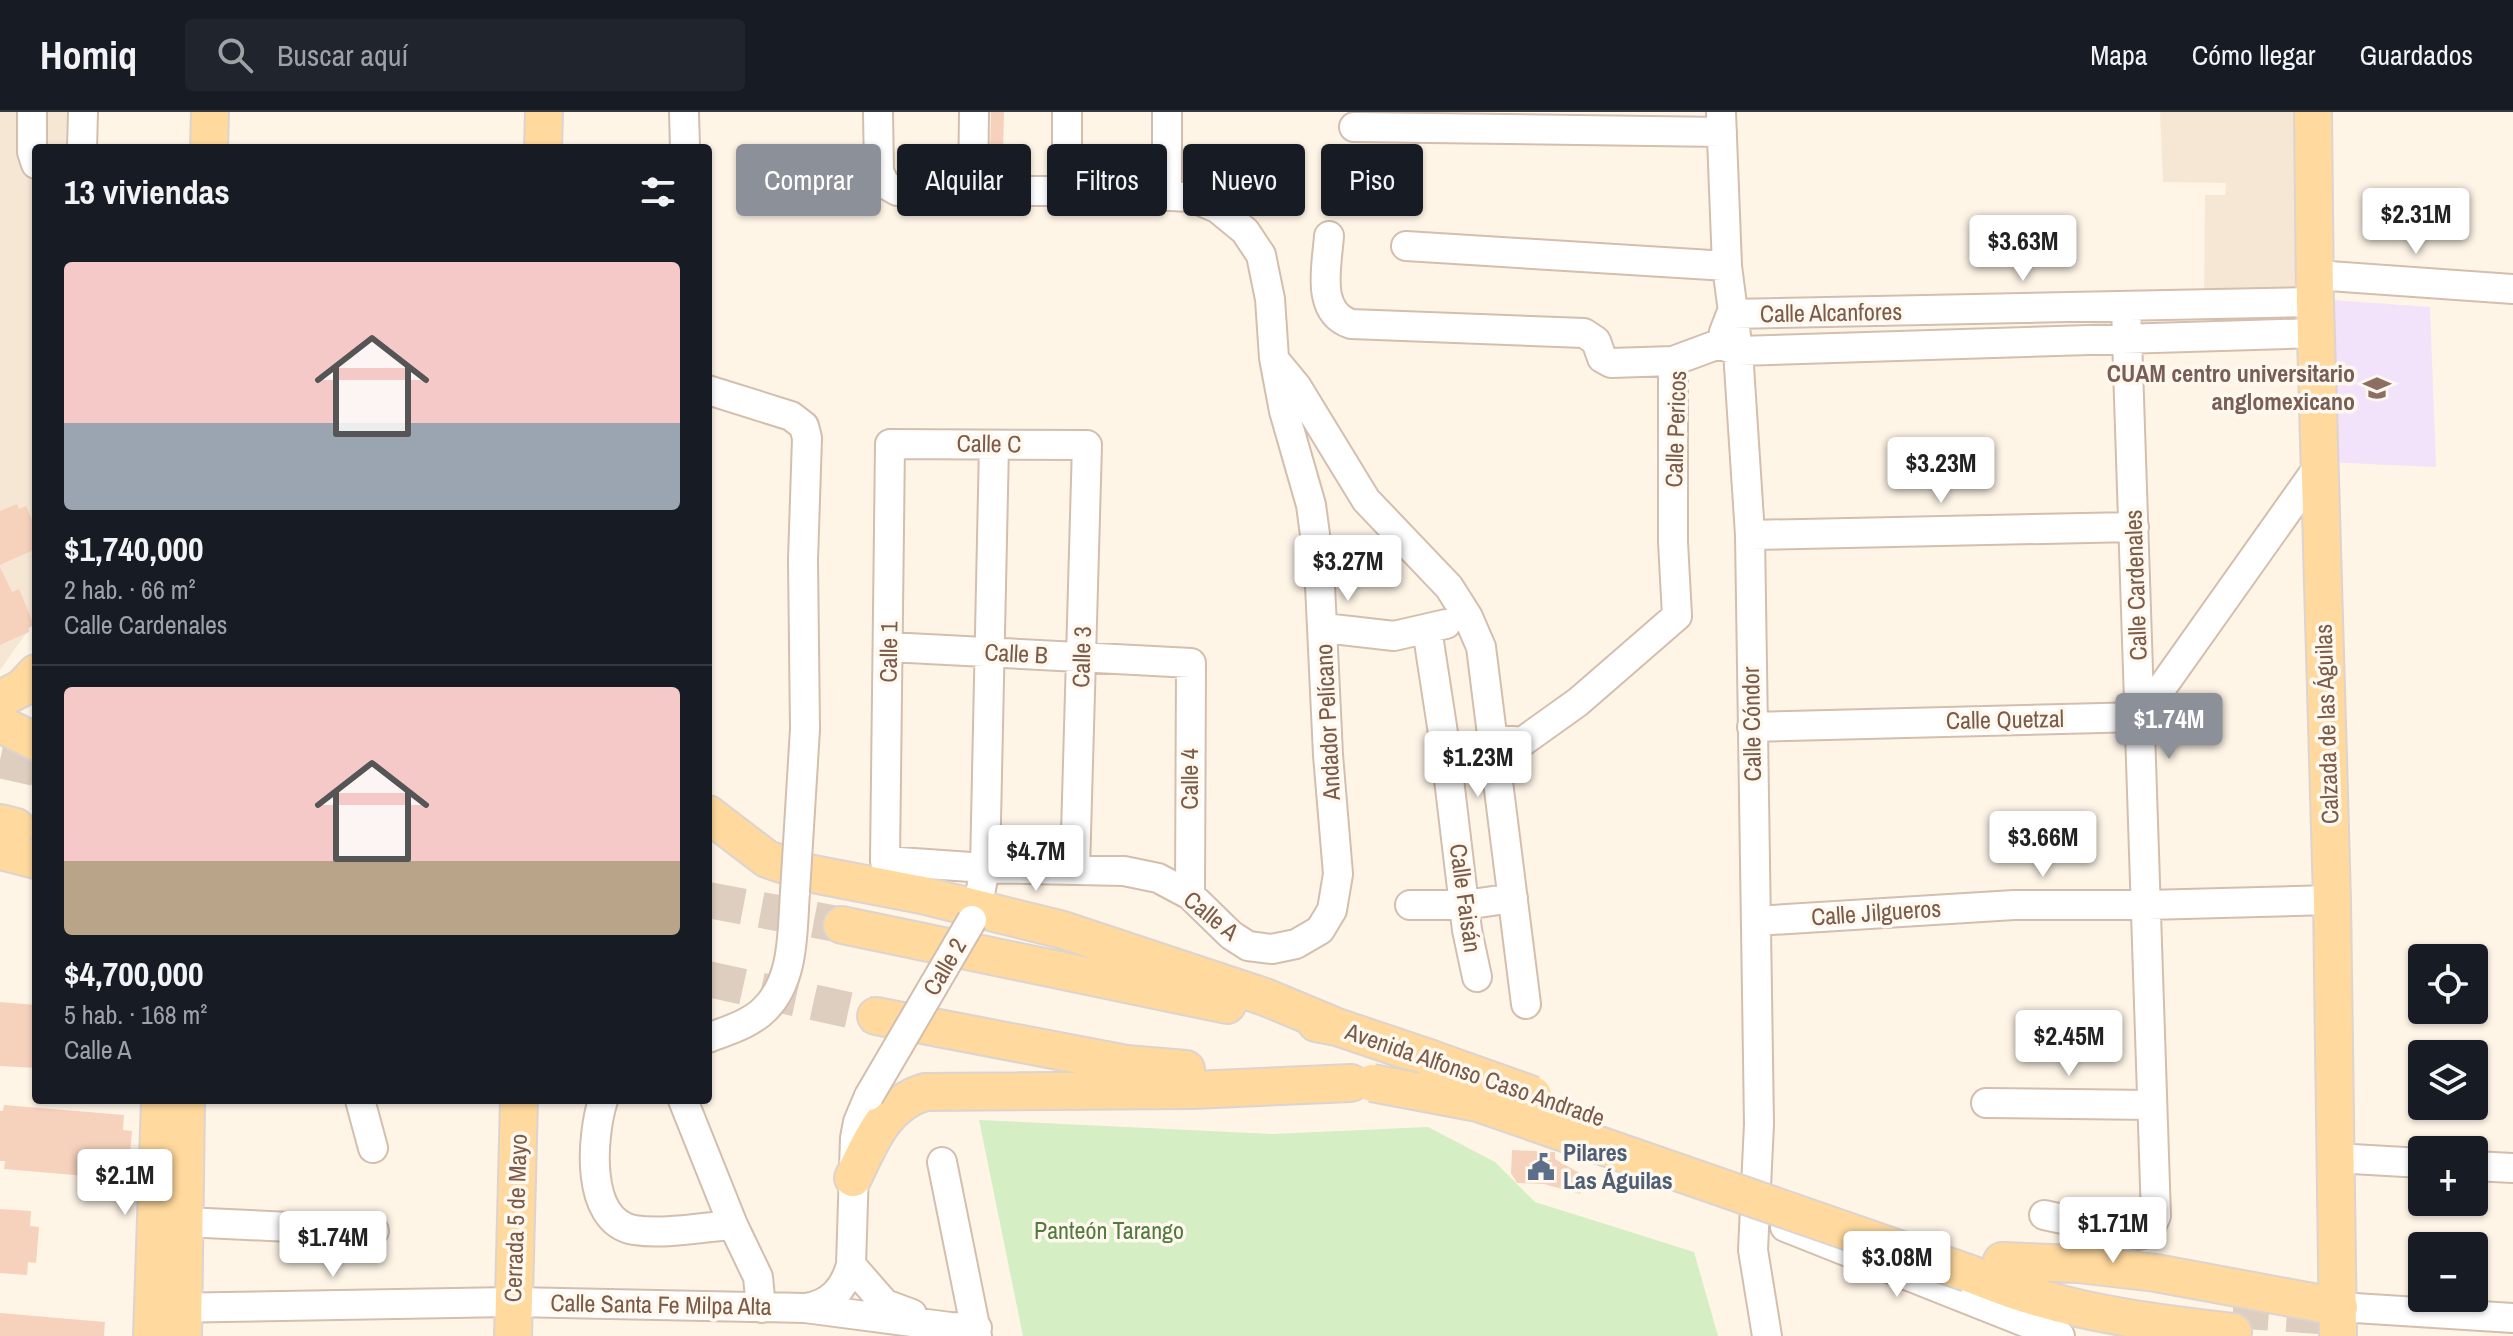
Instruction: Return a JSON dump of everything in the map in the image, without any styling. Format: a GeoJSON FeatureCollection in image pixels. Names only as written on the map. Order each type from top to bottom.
{"type":"FeatureCollection","features":[{"type":"Feature","properties":{"kind":"main road"},"geometry":{"type":"LineString","coordinates":[[209,144],[210,112]]}},
{"type":"Feature","properties":{"kind":"main road"},"geometry":{"type":"LineString","coordinates":[[543,144],[544,112]]}},
{"type":"Feature","properties":{"kind":"main road","name":"Calzada de las Águilas"},"geometry":{"type":"LineString","coordinates":[[2313,112],[2339,1322]]}},
{"type":"Feature","properties":{"kind":"main road"},"geometry":{"type":"LineString","coordinates":[[0,699],[22,688],[32,677]]}},
{"type":"Feature","properties":{"kind":"main road"},"geometry":{"type":"LineString","coordinates":[[0,724],[32,740]]}},
{"type":"Feature","properties":{"kind":"main road"},"geometry":{"type":"LineString","coordinates":[[712,817],[767,859],[808,873],[922,895],[974,915],[1063,930],[1265,997],[1337,1027]]}},
{"type":"Feature","properties":{"kind":"main road","name":"Avenida Alfonso Caso Andrade"},"geometry":{"type":"LineString","coordinates":[[842,925],[1337,1027],[1429,1058],[1980,1262],[2033,1297],[2159,1324],[2233,1321],[2107,1295],[1980,1262],[1478,1103],[1361,1083],[1126,1064],[876,1016]]}},
{"type":"Feature","properties":{"kind":"main road"},"geometry":{"type":"LineString","coordinates":[[853,1178],[877,1130],[889,1114],[904,1101],[925,1092],[1193,1090],[1361,1083]]}},
{"type":"Feature","properties":{"kind":"main road"},"geometry":{"type":"LineString","coordinates":[[160,1104],[168,1322]]}},
{"type":"Feature","properties":{"kind":"main road"},"geometry":{"type":"LineString","coordinates":[[168,1322],[185,1222],[186,1104]]}},
{"type":"Feature","properties":{"kind":"main road","name":"Cerrada 5 de Mayo"},"geometry":{"type":"LineString","coordinates":[[513,1319],[519,1104]]}},
{"type":"Feature","properties":{"kind":"main road"},"geometry":{"type":"LineString","coordinates":[[1980,1262],[2078,1264],[2156,1273],[2339,1322]]}},
{"type":"Feature","properties":{"kind":"main road"},"geometry":{"type":"LineString","coordinates":[[2033,1297],[2050,1314],[2101,1336]]}},
{"type":"Feature","properties":{"kind":"street"},"geometry":{"type":"LineString","coordinates":[[32,112],[32,144]]}},
{"type":"Feature","properties":{"kind":"street"},"geometry":{"type":"LineString","coordinates":[[82,144],[83,112]]}},
{"type":"Feature","properties":{"kind":"street"},"geometry":{"type":"LineString","coordinates":[[684,112],[685,144]]}},
{"type":"Feature","properties":{"kind":"street","name":"Andador Pelícano"},"geometry":{"type":"LineString","coordinates":[[878,112],[879,172],[885,184],[897,191]]}},
{"type":"Feature","properties":{"kind":"street"},"geometry":{"type":"LineString","coordinates":[[974,112],[974,144]]}},
{"type":"Feature","properties":{"kind":"street"},"geometry":{"type":"LineString","coordinates":[[1067,112],[1067,144]]}},
{"type":"Feature","properties":{"kind":"street"},"geometry":{"type":"LineString","coordinates":[[1167,112],[1167,144]]}},
{"type":"Feature","properties":{"kind":"street"},"geometry":{"type":"LineString","coordinates":[[1354,127],[1722,122]]}},
{"type":"Feature","properties":{"kind":"street","name":"Calle Cóndor"},"geometry":{"type":"LineString","coordinates":[[1722,122],[1731,314],[1728,348],[1750,535],[1759,1124],[1753,1250],[1767,1336]]}},
{"type":"Feature","properties":{"kind":"street","name":"Andador Pelícano"},"geometry":{"type":"LineString","coordinates":[[1167,194],[1191,197],[1217,208],[1245,231],[1261,255],[1270,299],[1274,358],[1284,411],[1311,505],[1319,564],[1328,755],[1338,874],[1332,910]]}},
{"type":"Feature","properties":{"kind":"street"},"geometry":{"type":"LineString","coordinates":[[1329,236],[1326,295],[1332,311],[1342,321],[1351,324],[1584,333],[1596,341],[1602,358],[1611,363],[1673,361]]}},
{"type":"Feature","properties":{"kind":"street"},"geometry":{"type":"LineString","coordinates":[[1406,246],[1727,266]]}},
{"type":"Feature","properties":{"kind":"street"},"geometry":{"type":"LineString","coordinates":[[2316,304],[2513,289]]}},
{"type":"Feature","properties":{"kind":"street","name":"Calle Alcanfores"},"geometry":{"type":"LineString","coordinates":[[1731,314],[2316,304]]}},
{"type":"Feature","properties":{"kind":"street","name":"Calle Alcanfores"},"geometry":{"type":"LineString","coordinates":[[1728,348],[2127,340],[2316,304]]}},
{"type":"Feature","properties":{"kind":"street","name":"Calle Cardenales"},"geometry":{"type":"LineString","coordinates":[[2044,1215],[2138,1235],[2148,1233],[2156,1216],[2126,307]]}},
{"type":"Feature","properties":{"kind":"street","name":"Calle Pericos"},"geometry":{"type":"LineString","coordinates":[[1494,739],[1522,742],[1578,702],[1677,616],[1673,542],[1673,361],[1728,348]]}},
{"type":"Feature","properties":{"kind":"street"},"geometry":{"type":"LineString","coordinates":[[1274,358],[1297,387],[1366,500],[1449,587],[1468,617],[1481,647],[1526,1004]]}},
{"type":"Feature","properties":{"kind":"street"},"geometry":{"type":"LineString","coordinates":[[712,391],[791,416],[804,426],[807,438],[803,560],[805,729],[792,951],[780,989],[763,1011],[712,1036]]}},
{"type":"Feature","properties":{"kind":"street","name":"Calle C"},"geometry":{"type":"LineString","coordinates":[[890,444],[1087,445]]}},
{"type":"Feature","properties":{"kind":"street","name":"Calle 1"},"geometry":{"type":"LineString","coordinates":[[885,861],[890,444]]}},
{"type":"Feature","properties":{"kind":"street","name":"Calle 2"},"geometry":{"type":"LineString","coordinates":[[805,1308],[826,1302],[843,1287],[851,1265],[858,1122],[869,1096],[974,915],[985,868],[994,445]]}},
{"type":"Feature","properties":{"kind":"street","name":"Calle 3"},"geometry":{"type":"LineString","coordinates":[[1075,869],[1087,445]]}},
{"type":"Feature","properties":{"kind":"street"},"geometry":{"type":"LineString","coordinates":[[2141,717],[2319,466]]}},
{"type":"Feature","properties":{"kind":"street"},"geometry":{"type":"LineString","coordinates":[[1750,535],[2134,527]]}},
{"type":"Feature","properties":{"kind":"street"},"geometry":{"type":"LineString","coordinates":[[1324,628],[1394,636],[1468,617]]}},
{"type":"Feature","properties":{"kind":"street","name":"Calle Faisán"},"geometry":{"type":"LineString","coordinates":[[1427,629],[1477,977]]}},
{"type":"Feature","properties":{"kind":"street","name":"Calle B"},"geometry":{"type":"LineString","coordinates":[[889,647],[1191,663]]}},
{"type":"Feature","properties":{"kind":"street","name":"Calle 4"},"geometry":{"type":"LineString","coordinates":[[1190,895],[1191,663]]}},
{"type":"Feature","properties":{"kind":"street","name":"Calle Quetzal"},"geometry":{"type":"LineString","coordinates":[[1752,727],[2141,717]]}},
{"type":"Feature","properties":{"kind":"street","name":"Calle A"},"geometry":{"type":"LineString","coordinates":[[885,861],[985,868],[1124,871],[1158,878],[1190,895],[1231,935],[1248,946],[1272,949],[1296,944],[1320,930],[1332,910]]}},
{"type":"Feature","properties":{"kind":"street"},"geometry":{"type":"LineString","coordinates":[[922,895],[958,886],[985,868]]}},
{"type":"Feature","properties":{"kind":"street"},"geometry":{"type":"LineString","coordinates":[[1410,905],[1465,905],[1513,898]]}},
{"type":"Feature","properties":{"kind":"street","name":"Calle Jilgueros"},"geometry":{"type":"LineString","coordinates":[[1756,921],[2014,905],[2332,900]]}},
{"type":"Feature","properties":{"kind":"street"},"geometry":{"type":"LineString","coordinates":[[1986,1103],[2151,1105]]}},
{"type":"Feature","properties":{"kind":"street"},"geometry":{"type":"LineString","coordinates":[[361,1104],[373,1148]]}},
{"type":"Feature","properties":{"kind":"street"},"geometry":{"type":"LineString","coordinates":[[602,1104],[595,1125],[594,1162],[603,1206],[616,1221],[631,1229],[653,1231],[733,1225]]}},
{"type":"Feature","properties":{"kind":"street"},"geometry":{"type":"LineString","coordinates":[[685,1104],[733,1225],[758,1277],[761,1308]]}},
{"type":"Feature","properties":{"kind":"street"},"geometry":{"type":"LineString","coordinates":[[2335,1158],[2408,1162]]}},
{"type":"Feature","properties":{"kind":"street"},"geometry":{"type":"LineString","coordinates":[[851,1265],[885,1304],[968,1330],[942,1162]]}},
{"type":"Feature","properties":{"kind":"street"},"geometry":{"type":"LineString","coordinates":[[2488,1167],[2513,1168]]}},
{"type":"Feature","properties":{"kind":"street"},"geometry":{"type":"LineString","coordinates":[[1754,1215],[2060,1336]]}},
{"type":"Feature","properties":{"kind":"street"},"geometry":{"type":"LineString","coordinates":[[185,1222],[374,1231]]}},
{"type":"Feature","properties":{"kind":"street","name":"Calle Santa Fe Milpa Alta"},"geometry":{"type":"LineString","coordinates":[[168,1322],[513,1319],[805,1308],[968,1330]]}},
{"type":"Feature","properties":{"kind":"street"},"geometry":{"type":"LineString","coordinates":[[2339,1322],[2513,1318]]}},
{"type":"Feature","properties":{"kind":"shaded area"},"geometry":{"type":"Polygon","coordinates":[[[0,112],[67,112],[66,144],[32,144],[32,626],[0,670],[0,112]]]}},
{"type":"Feature","properties":{"kind":"shaded area"},"geometry":{"type":"Polygon","coordinates":[[[2160,112],[2299,112],[2310,296],[2204,300],[2205,195],[2225,195],[2226,183],[2163,182],[2160,112]]]}},
{"type":"Feature","properties":{"kind":"shaded area","name":"CUAM centro universitario anglomexicano"},"geometry":{"type":"Polygon","coordinates":[[[2317,299],[2430,307],[2436,467],[2323,462],[2317,299]]]}},
{"type":"Feature","properties":{"kind":"green space","name":"Panteón Tarango"},"geometry":{"type":"Polygon","coordinates":[[[979,1120],[1272,1134],[1428,1127],[1495,1162],[1535,1202],[1694,1252],[1718,1336],[1023,1336],[979,1120]]]}},
{"type":"Feature","properties":{"kind":"building"},"geometry":{"type":"Polygon","coordinates":[[[991,112],[1004,112],[1003,144],[990,144],[991,112]]]}},
{"type":"Feature","properties":{"kind":"building"},"geometry":{"type":"Polygon","coordinates":[[[17,504],[19,509],[26,506],[32,520],[32,551],[0,565],[0,511],[17,504]]]}},
{"type":"Feature","properties":{"kind":"building"},"geometry":{"type":"Polygon","coordinates":[[[0,567],[12,592],[19,589],[32,626],[28,628],[29,632],[0,645],[0,567]]]}},
{"type":"Feature","properties":{"kind":"building"},"geometry":{"type":"Polygon","coordinates":[[[0,1002],[32,1005],[32,1068],[0,1066],[0,1002]]]}},
{"type":"Feature","properties":{"kind":"building"},"geometry":{"type":"Polygon","coordinates":[[[4,1105],[124,1115],[123,1130],[132,1131],[129,1166],[121,1166],[121,1179],[4,1169],[5,1161],[0,1161],[0,1111],[3,1111],[4,1105]]]}},
{"type":"Feature","properties":{"kind":"building"},"geometry":{"type":"Polygon","coordinates":[[[1512,1150],[1555,1152],[1555,1159],[1590,1179],[1580,1194],[1544,1184],[1517,1183],[1511,1173],[1512,1150]]]}},
{"type":"Feature","properties":{"kind":"building"},"geometry":{"type":"Polygon","coordinates":[[[0,1209],[31,1211],[30,1226],[39,1227],[36,1263],[28,1262],[27,1275],[0,1273],[0,1209]]]}},
{"type":"Feature","properties":{"kind":"building"},"geometry":{"type":"Polygon","coordinates":[[[0,1313],[105,1322],[104,1336],[0,1336],[0,1313]]]}},
{"type":"Feature","properties":{"kind":"tunnel"},"geometry":{"type":"LineString","coordinates":[[0,760],[32,767]]}},
{"type":"Feature","properties":{"kind":"tunnel"},"geometry":{"type":"LineString","coordinates":[[712,901],[842,925]]}},
{"type":"Feature","properties":{"kind":"tunnel"},"geometry":{"type":"LineString","coordinates":[[712,980],[876,1016]]}},
{"type":"Feature","properties":{"kind":"tunnel"},"geometry":{"type":"LineString","coordinates":[[2233,1310],[2320,1316]]}},
{"type":"Feature","properties":{"kind":"place","name":"CUAM centro universitario anglomexicano"},"geometry":{"type":"Point","coordinates":[2377,388]}},
{"type":"Feature","properties":{"kind":"place","name":"Pilares Las Águilas"},"geometry":{"type":"Point","coordinates":[1541,1167]}}]}
